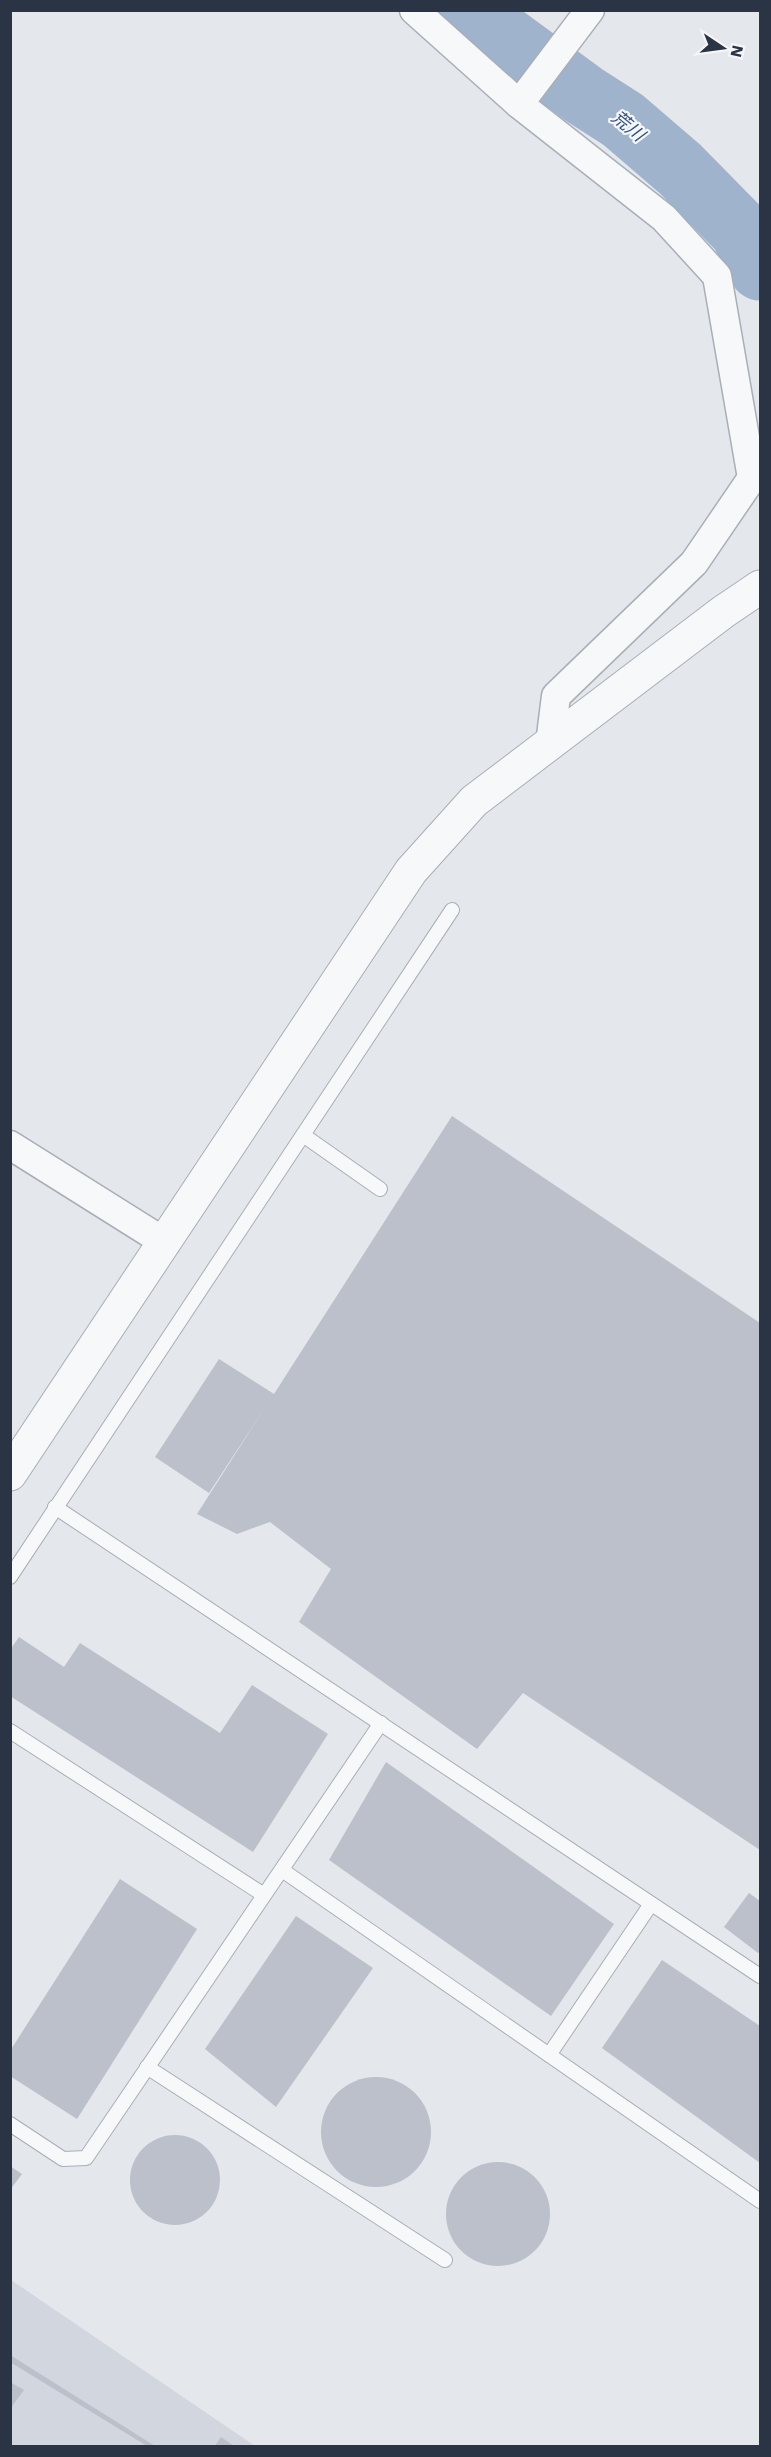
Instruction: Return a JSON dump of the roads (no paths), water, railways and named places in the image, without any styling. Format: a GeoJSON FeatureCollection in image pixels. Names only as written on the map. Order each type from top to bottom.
{"type":"FeatureCollection","features":[{"type":"Feature","properties":{"kind":"street"},"geometry":{"type":"LineString","coordinates":[[414,10],[520,103],[664,218],[717,276],[752,478],[694,564],[556,696],[550,744]]}},
{"type":"Feature","properties":{"kind":"street"},"geometry":{"type":"LineString","coordinates":[[520,103],[585,15]]}},
{"type":"Feature","properties":{"kind":"street"},"geometry":{"type":"LineString","coordinates":[[10,1474],[166,1243],[411,871],[474,801],[723,612],[760,587]]}},
{"type":"Feature","properties":{"kind":"street"},"geometry":{"type":"LineString","coordinates":[[10,1145],[166,1243]]}},
{"type":"Feature","properties":{"kind":"lane"},"geometry":{"type":"LineString","coordinates":[[10,1577],[452,910]]}},
{"type":"Feature","properties":{"kind":"lane"},"geometry":{"type":"LineString","coordinates":[[303,1135],[380,1189]]}},
{"type":"Feature","properties":{"kind":"lane"},"geometry":{"type":"LineString","coordinates":[[55,1507],[760,1976]]}},
{"type":"Feature","properties":{"kind":"lane"},"geometry":{"type":"LineString","coordinates":[[10,2124],[63,2158],[86,2158],[381,1724]]}},
{"type":"Feature","properties":{"kind":"lane"},"geometry":{"type":"LineString","coordinates":[[10,1731],[264,1896]]}},
{"type":"Feature","properties":{"kind":"lane"},"geometry":{"type":"LineString","coordinates":[[282,1870],[760,2201]]}},
{"type":"Feature","properties":{"kind":"lane"},"geometry":{"type":"LineString","coordinates":[[549,2055],[651,1904]]}},
{"type":"Feature","properties":{"kind":"lane"},"geometry":{"type":"LineString","coordinates":[[147,2067],[445,2260]]}},
{"type":"Feature","properties":{"kind":"waterway","name":"荒川"},"geometry":{"type":"LineString","coordinates":[[468,10],[584,95],[623,120],[680,169],[741,231],[760,269]]}}]}
